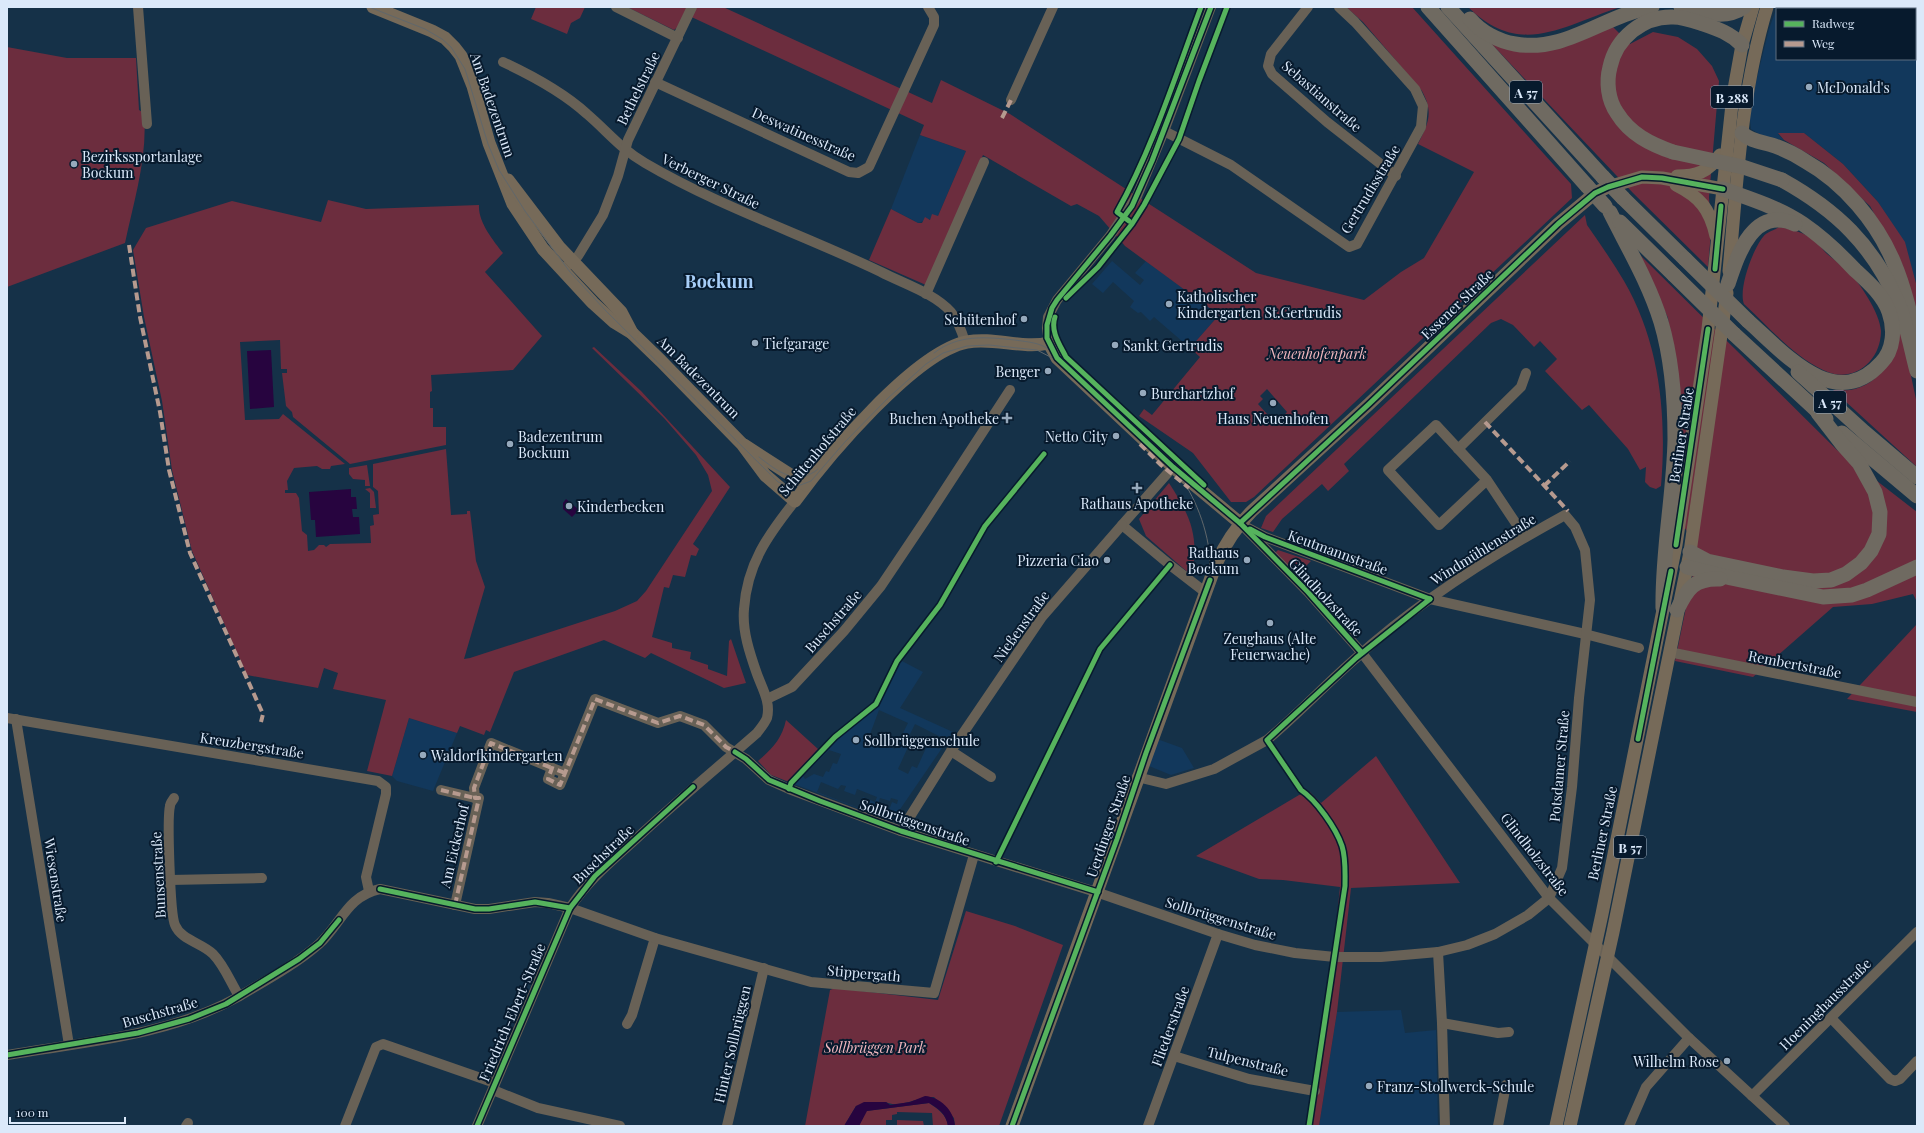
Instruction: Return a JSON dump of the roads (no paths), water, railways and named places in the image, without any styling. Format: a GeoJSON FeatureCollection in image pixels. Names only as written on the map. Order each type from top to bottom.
{"type":"FeatureCollection","features":[{"type":"Feature","properties":{"kind":"highway","name":"A 57"},"geometry":{"type":"LineString","coordinates":[[1428,7],[1607,209],[1734,334],[1818,413],[1917,496]]}},
{"type":"Feature","properties":{"kind":"highway","name":"A 57"},"geometry":{"type":"LineString","coordinates":[[1448,7],[1623,198],[1748,320],[1808,382],[1917,478]]}},
{"type":"Feature","properties":{"kind":"highway"},"geometry":{"type":"LineString","coordinates":[[1459,7],[1476,26],[1492,36],[1507,42],[1526,46],[1542,46],[1561,42],[1627,14],[1652,7]]}},
{"type":"Feature","properties":{"kind":"highway"},"geometry":{"type":"LineString","coordinates":[[1681,7],[1713,15],[1736,12],[1744,7]]}},
{"type":"Feature","properties":{"kind":"highway"},"geometry":{"type":"LineString","coordinates":[[1742,45],[1733,36],[1721,30],[1692,20],[1673,17],[1651,21],[1634,29],[1621,41],[1612,57],[1607,77],[1609,95],[1616,112],[1637,135],[1653,145],[1673,152],[1743,167],[1782,180],[1808,194],[1838,218],[1862,242],[1878,265],[1898,304],[1917,371]]}},
{"type":"Feature","properties":{"kind":"highway"},"geometry":{"type":"LineString","coordinates":[[1742,133],[1746,138],[1775,146],[1812,165],[1833,180],[1857,204],[1870,220],[1894,262],[1904,291],[1917,345]]}},
{"type":"Feature","properties":{"kind":"highway"},"geometry":{"type":"LineString","coordinates":[[1730,191],[1765,203],[1803,224],[1824,240],[1878,294],[1889,311],[1893,330],[1891,346],[1882,362],[1870,374],[1856,381],[1838,384],[1822,379],[1801,368],[1748,320]]}},
{"type":"Feature","properties":{"kind":"highway"},"geometry":{"type":"LineString","coordinates":[[1607,209],[1639,269],[1653,300],[1661,322],[1672,375],[1675,440],[1663,577],[1670,609]]}},
{"type":"Feature","properties":{"kind":"highway"},"geometry":{"type":"LineString","coordinates":[[1728,284],[1744,243],[1754,231],[1765,222],[1783,219],[1824,240]]}},
{"type":"Feature","properties":{"kind":"highway"},"geometry":{"type":"LineString","coordinates":[[1690,552],[1707,561],[1783,577],[1813,581],[1831,580],[1846,574],[1861,563],[1871,551],[1879,534],[1880,512],[1875,492],[1859,463],[1818,413]]}},
{"type":"Feature","properties":{"kind":"highway"},"geometry":{"type":"LineString","coordinates":[[1686,567],[1823,597],[1852,595],[1867,590],[1917,567]]}},
{"type":"Feature","properties":{"kind":"highway"},"geometry":{"type":"LineString","coordinates":[[1670,609],[1696,583],[1707,578],[1731,578]]}},
{"type":"Feature","properties":{"kind":"main road","name":"Am Badezentrum"},"geometry":{"type":"LineString","coordinates":[[373,7],[437,33],[450,42],[458,52],[473,86],[487,136],[513,204],[543,249],[562,271],[604,314],[632,333],[742,444],[761,471],[795,501]]}},
{"type":"Feature","properties":{"kind":"main road","name":"Berliner Straße"},"geometry":{"type":"LineString","coordinates":[[1556,1126],[1594,944],[1670,609],[1690,552],[1728,284],[1730,191],[1727,139],[1732,95],[1742,45],[1753,7]]}},
{"type":"Feature","properties":{"kind":"main road","name":"Berliner Straße"},"geometry":{"type":"LineString","coordinates":[[1570,1126],[1607,957],[1669,652],[1671,571],[1702,372],[1718,244],[1742,133],[1752,62],[1768,7]]}},
{"type":"Feature","properties":{"kind":"main road"},"geometry":{"type":"LineString","coordinates":[[1662,178],[1697,175],[1708,169],[1718,157],[1727,139]]}},
{"type":"Feature","properties":{"kind":"main road","name":"Am Badezentrum"},"geometry":{"type":"LineString","coordinates":[[499,169],[572,262],[622,312],[632,333]]}},
{"type":"Feature","properties":{"kind":"main road","name":"Essener Straße"},"geometry":{"type":"LineString","coordinates":[[1240,523],[1369,404],[1580,204],[1595,194],[1625,181],[1642,177],[1662,178],[1730,191]]}},
{"type":"Feature","properties":{"kind":"main road"},"geometry":{"type":"LineString","coordinates":[[1662,178],[1691,192],[1701,201],[1713,221],[1718,244]]}},
{"type":"Feature","properties":{"kind":"main road","name":"Schütenhofstraße"},"geometry":{"type":"LineString","coordinates":[[795,501],[806,485],[868,415],[910,376],[939,353],[965,342],[982,341],[1031,345],[1049,343]]}},
{"type":"Feature","properties":{"kind":"main road"},"geometry":{"type":"LineString","coordinates":[[1049,343],[1057,358],[1173,468],[1240,523]]}},
{"type":"Feature","properties":{"kind":"main road","name":"Am Badezentrum"},"geometry":{"type":"LineString","coordinates":[[742,444],[806,485]]}},
{"type":"Feature","properties":{"kind":"main road","name":"Uerdinger Straße"},"geometry":{"type":"LineString","coordinates":[[1012,1126],[1098,892],[1137,777],[1205,592],[1222,550],[1240,523]]}},
{"type":"Feature","properties":{"kind":"main road","name":"Berliner Straße"},"geometry":{"type":"LineString","coordinates":[[1676,545],[1681,562],[1686,567]]}},
{"type":"Feature","properties":{"kind":"street"},"geometry":{"type":"LineString","coordinates":[[138,7],[147,124]]}},
{"type":"Feature","properties":{"kind":"street"},"geometry":{"type":"LineString","coordinates":[[616,7],[678,38]]}},
{"type":"Feature","properties":{"kind":"street","name":"Bethelstraße"},"geometry":{"type":"LineString","coordinates":[[625,150],[655,82],[692,7]]}},
{"type":"Feature","properties":{"kind":"street","name":"Deswatinesstraße"},"geometry":{"type":"LineString","coordinates":[[655,82],[849,172],[858,173],[869,167],[934,25],[934,17],[928,7]]}},
{"type":"Feature","properties":{"kind":"street"},"geometry":{"type":"LineString","coordinates":[[1011,100],[1053,7]]}},
{"type":"Feature","properties":{"kind":"street"},"geometry":{"type":"LineString","coordinates":[[1049,343],[1047,328],[1052,308],[1110,236],[1132,206],[1148,172],[1210,7]]}},
{"type":"Feature","properties":{"kind":"street","name":"Sebastianstraße"},"geometry":{"type":"LineString","coordinates":[[1308,7],[1271,54],[1268,66],[1272,74],[1327,122],[1396,176]]}},
{"type":"Feature","properties":{"kind":"street","name":"Gertrudisstraße"},"geometry":{"type":"LineString","coordinates":[[1164,131],[1231,165],[1252,178],[1349,247],[1357,244],[1396,176],[1421,127],[1423,106],[1414,89],[1355,22],[1339,7]]}},
{"type":"Feature","properties":{"kind":"street","name":"Verberger Straße"},"geometry":{"type":"LineString","coordinates":[[503,62],[559,92],[587,114],[625,150],[646,164],[714,200],[868,266],[936,300],[951,313],[960,326],[965,342]]}},
{"type":"Feature","properties":{"kind":"street"},"geometry":{"type":"LineString","coordinates":[[562,271],[578,256],[603,215],[618,176],[625,150]]}},
{"type":"Feature","properties":{"kind":"street"},"geometry":{"type":"LineString","coordinates":[[926,294],[984,162]]}},
{"type":"Feature","properties":{"kind":"street"},"geometry":{"type":"LineString","coordinates":[[1458,449],[1521,387],[1526,373]]}},
{"type":"Feature","properties":{"kind":"street","name":"Buschstraße"},"geometry":{"type":"LineString","coordinates":[[570,908],[595,876],[687,792],[757,733],[767,718],[767,699],[792,687],[844,631],[881,586],[926,520],[1010,390]]}},
{"type":"Feature","properties":{"kind":"street"},"geometry":{"type":"LineString","coordinates":[[1486,480],[1439,525],[1388,470],[1436,425],[1486,480],[1525,537]]}},
{"type":"Feature","properties":{"kind":"street","name":"Nießenstraße"},"geometry":{"type":"LineString","coordinates":[[901,831],[951,751],[1042,617],[1122,524],[1173,468]]}},
{"type":"Feature","properties":{"kind":"street","name":"Schütenhofstraße"},"geometry":{"type":"LineString","coordinates":[[767,699],[757,674],[745,634],[744,610],[750,573],[757,555],[770,534],[795,501]]}},
{"type":"Feature","properties":{"kind":"street","name":"Windmühlenstraße"},"geometry":{"type":"LineString","coordinates":[[1137,777],[1166,784],[1214,769],[1250,751],[1280,729],[1362,653],[1430,599],[1525,537],[1565,516],[1575,527],[1585,550],[1590,600],[1585,634]]}},
{"type":"Feature","properties":{"kind":"street","name":"Keutmannstraße"},"geometry":{"type":"LineString","coordinates":[[1240,523],[1265,537],[1430,599],[1585,634],[1639,648]]}},
{"type":"Feature","properties":{"kind":"street","name":"Glindholzstraße"},"geometry":{"type":"LineString","coordinates":[[1240,523],[1308,592],[1362,653],[1549,898],[1689,1038],[1785,1126]]}},
{"type":"Feature","properties":{"kind":"street"},"geometry":{"type":"LineString","coordinates":[[1122,524],[1170,565],[1205,592]]}},
{"type":"Feature","properties":{"kind":"street","name":"Potsdamer Straße"},"geometry":{"type":"LineString","coordinates":[[1549,898],[1562,868],[1566,843],[1585,634]]}},
{"type":"Feature","properties":{"kind":"street","name":"Rembertstraße"},"geometry":{"type":"LineString","coordinates":[[1669,652],[1917,702]]}},
{"type":"Feature","properties":{"kind":"street","name":"Am Eickerhof"},"geometry":{"type":"LineString","coordinates":[[475,798],[474,788],[491,743],[565,773],[595,699],[658,723],[680,716],[704,725],[726,747],[735,752]]}},
{"type":"Feature","properties":{"kind":"street","name":"Kreuzbergstraße"},"geometry":{"type":"LineString","coordinates":[[11,719],[378,781],[386,787],[386,794],[366,877],[369,891]]}},
{"type":"Feature","properties":{"kind":"street","name":"Wiesenstraße"},"geometry":{"type":"LineString","coordinates":[[11,719],[69,1045]]}},
{"type":"Feature","properties":{"kind":"street"},"geometry":{"type":"LineString","coordinates":[[951,751],[991,777]]}},
{"type":"Feature","properties":{"kind":"street","name":"Sollbrüggenstraße"},"geometry":{"type":"LineString","coordinates":[[735,752],[746,759],[769,780],[901,831],[974,855],[1098,892],[1218,934],[1255,945],[1295,953],[1335,957],[1381,957],[1438,952],[1467,945],[1495,934],[1528,915],[1549,898]]}},
{"type":"Feature","properties":{"kind":"street","name":"Am Eickerhof"},"geometry":{"type":"LineString","coordinates":[[441,790],[479,798],[455,905]]}},
{"type":"Feature","properties":{"kind":"street","name":"Bunsenstraße"},"geometry":{"type":"LineString","coordinates":[[174,798],[170,805],[170,880],[175,925],[182,934],[205,947],[214,955],[239,996]]}},
{"type":"Feature","properties":{"kind":"street","name":"Stippergath"},"geometry":{"type":"LineString","coordinates":[[570,908],[655,938],[811,982],[934,993],[974,855]]}},
{"type":"Feature","properties":{"kind":"street"},"geometry":{"type":"LineString","coordinates":[[170,880],[262,878]]}},
{"type":"Feature","properties":{"kind":"street"},"geometry":{"type":"LineString","coordinates":[[369,891],[380,889],[475,909],[489,909],[535,902],[570,908]]}},
{"type":"Feature","properties":{"kind":"street","name":"Buschstraße"},"geometry":{"type":"LineString","coordinates":[[7,1055],[138,1033],[189,1019],[239,996],[299,959],[320,943],[353,902],[369,891]]}},
{"type":"Feature","properties":{"kind":"street","name":"Friedrich-Ebert-Straße"},"geometry":{"type":"LineString","coordinates":[[477,1126],[570,908]]}},
{"type":"Feature","properties":{"kind":"street","name":"Hoeninghausstraße"},"geometry":{"type":"LineString","coordinates":[[1752,1096],[1917,932]]}},
{"type":"Feature","properties":{"kind":"street","name":"Fliederstraße"},"geometry":{"type":"LineString","coordinates":[[1148,1126],[1218,934]]}},
{"type":"Feature","properties":{"kind":"street"},"geometry":{"type":"LineString","coordinates":[[627,1024],[632,1015],[655,938]]}},
{"type":"Feature","properties":{"kind":"street"},"geometry":{"type":"LineString","coordinates":[[1438,952],[1442,1023],[1444,1126]]}},
{"type":"Feature","properties":{"kind":"street","name":"Hinter Sollbrüggen"},"geometry":{"type":"LineString","coordinates":[[727,1126],[764,968]]}},
{"type":"Feature","properties":{"kind":"street"},"geometry":{"type":"LineString","coordinates":[[1831,1018],[1890,1079],[1895,1081],[1900,1078],[1917,1061]]}},
{"type":"Feature","properties":{"kind":"street"},"geometry":{"type":"LineString","coordinates":[[1442,1023],[1498,1033],[1509,1032]]}},
{"type":"Feature","properties":{"kind":"street"},"geometry":{"type":"LineString","coordinates":[[1629,1126],[1646,1087],[1689,1038]]}},
{"type":"Feature","properties":{"kind":"street"},"geometry":{"type":"LineString","coordinates":[[345,1126],[376,1047],[383,1044],[494,1086],[538,1108],[620,1126]]}},
{"type":"Feature","properties":{"kind":"street","name":"Tulpenstraße"},"geometry":{"type":"LineString","coordinates":[[1174,1056],[1249,1079],[1315,1091]]}},
{"type":"Feature","properties":{"kind":"street"},"geometry":{"type":"LineString","coordinates":[[1498,1126],[1506,1085]]}},
{"type":"Feature","properties":{"kind":"tram line"},"geometry":{"type":"LineString","coordinates":[[369,7],[425,29],[442,39],[451,47],[465,69],[488,144],[499,170],[525,211],[570,272],[606,311],[778,482],[795,487],[811,481],[844,443],[887,399],[926,364],[943,353],[967,346],[989,345],[1037,350],[1056,360],[1180,477],[1192,496],[1202,520],[1210,556],[1210,567],[1205,588],[1011,1126]]}},
{"type":"Feature","properties":{"kind":"tram line"},"geometry":{"type":"LineString","coordinates":[[1051,351],[1046,331],[1049,311],[1052,304],[1055,298],[1109,234],[1132,200],[1162,131],[1209,7]]}},
{"type":"Feature","properties":{"kind":"tram line"},"geometry":{"type":"LineString","coordinates":[[934,353],[953,343],[973,338],[1004,339],[1028,342],[1042,345],[1050,350]]}},
{"type":"Feature","properties":{"kind":"tram line"},"geometry":{"type":"LineString","coordinates":[[759,457],[780,472],[795,477],[802,477],[818,469]]}},
{"type":"Feature","properties":{"kind":"place","name":"McDonald's"},"geometry":{"type":"Point","coordinates":[1809,87]}},
{"type":"Feature","properties":{"kind":"place","name":"Bezirkssportanlage Bockum"},"geometry":{"type":"Point","coordinates":[74,164]}},
{"type":"Feature","properties":{"kind":"place","name":"Katholischer Kindergarten St.Gertrudis"},"geometry":{"type":"Point","coordinates":[1169,304]}},
{"type":"Feature","properties":{"kind":"place","name":"Schütenhof"},"geometry":{"type":"Point","coordinates":[1024,319]}},
{"type":"Feature","properties":{"kind":"place","name":"Tiefgarage"},"geometry":{"type":"Point","coordinates":[755,343]}},
{"type":"Feature","properties":{"kind":"place","name":"Sankt Gertrudis"},"geometry":{"type":"Point","coordinates":[1115,345]}},
{"type":"Feature","properties":{"kind":"place","name":"Benger"},"geometry":{"type":"Point","coordinates":[1048,371]}},
{"type":"Feature","properties":{"kind":"place","name":"Burchartzhof"},"geometry":{"type":"Point","coordinates":[1143,393]}},
{"type":"Feature","properties":{"kind":"place","name":"Haus Neuenhofen"},"geometry":{"type":"Point","coordinates":[1273,403]}},
{"type":"Feature","properties":{"kind":"place","name":"Buchen Apotheke"},"geometry":{"type":"Point","coordinates":[1007,418]}},
{"type":"Feature","properties":{"kind":"place","name":"Netto City"},"geometry":{"type":"Point","coordinates":[1116,436]}},
{"type":"Feature","properties":{"kind":"place","name":"Badezentrum Bockum"},"geometry":{"type":"Point","coordinates":[510,444]}},
{"type":"Feature","properties":{"kind":"place","name":"Rathaus Apotheke"},"geometry":{"type":"Point","coordinates":[1137,488]}},
{"type":"Feature","properties":{"kind":"place","name":"Kinderbecken"},"geometry":{"type":"Point","coordinates":[569,506]}},
{"type":"Feature","properties":{"kind":"place","name":"Pizzeria Ciao"},"geometry":{"type":"Point","coordinates":[1107,560]}},
{"type":"Feature","properties":{"kind":"place","name":"Rathaus Bockum"},"geometry":{"type":"Point","coordinates":[1247,560]}},
{"type":"Feature","properties":{"kind":"place","name":"Zeughaus (Alte Feuerwache)"},"geometry":{"type":"Point","coordinates":[1270,623]}},
{"type":"Feature","properties":{"kind":"place","name":"Sollbrüggenschule"},"geometry":{"type":"Point","coordinates":[856,740]}},
{"type":"Feature","properties":{"kind":"place","name":"Waldorfkindergarten"},"geometry":{"type":"Point","coordinates":[423,755]}},
{"type":"Feature","properties":{"kind":"place","name":"Wilhelm Rose"},"geometry":{"type":"Point","coordinates":[1727,1061]}},
{"type":"Feature","properties":{"kind":"place","name":"Franz-Stollwerck-Schule"},"geometry":{"type":"Point","coordinates":[1369,1086]}},
{"type":"Feature","properties":{"kind":"district","name":"Bockum"},"geometry":{"type":"Point","coordinates":[719,281]}},
{"type":"Feature","properties":{"kind":"park label","name":"Neuenhofenpark"},"geometry":{"type":"Point","coordinates":[1317,353]}},
{"type":"Feature","properties":{"kind":"park label","name":"Sollbrüggen Park"},"geometry":{"type":"Point","coordinates":[875,1047]}}]}
